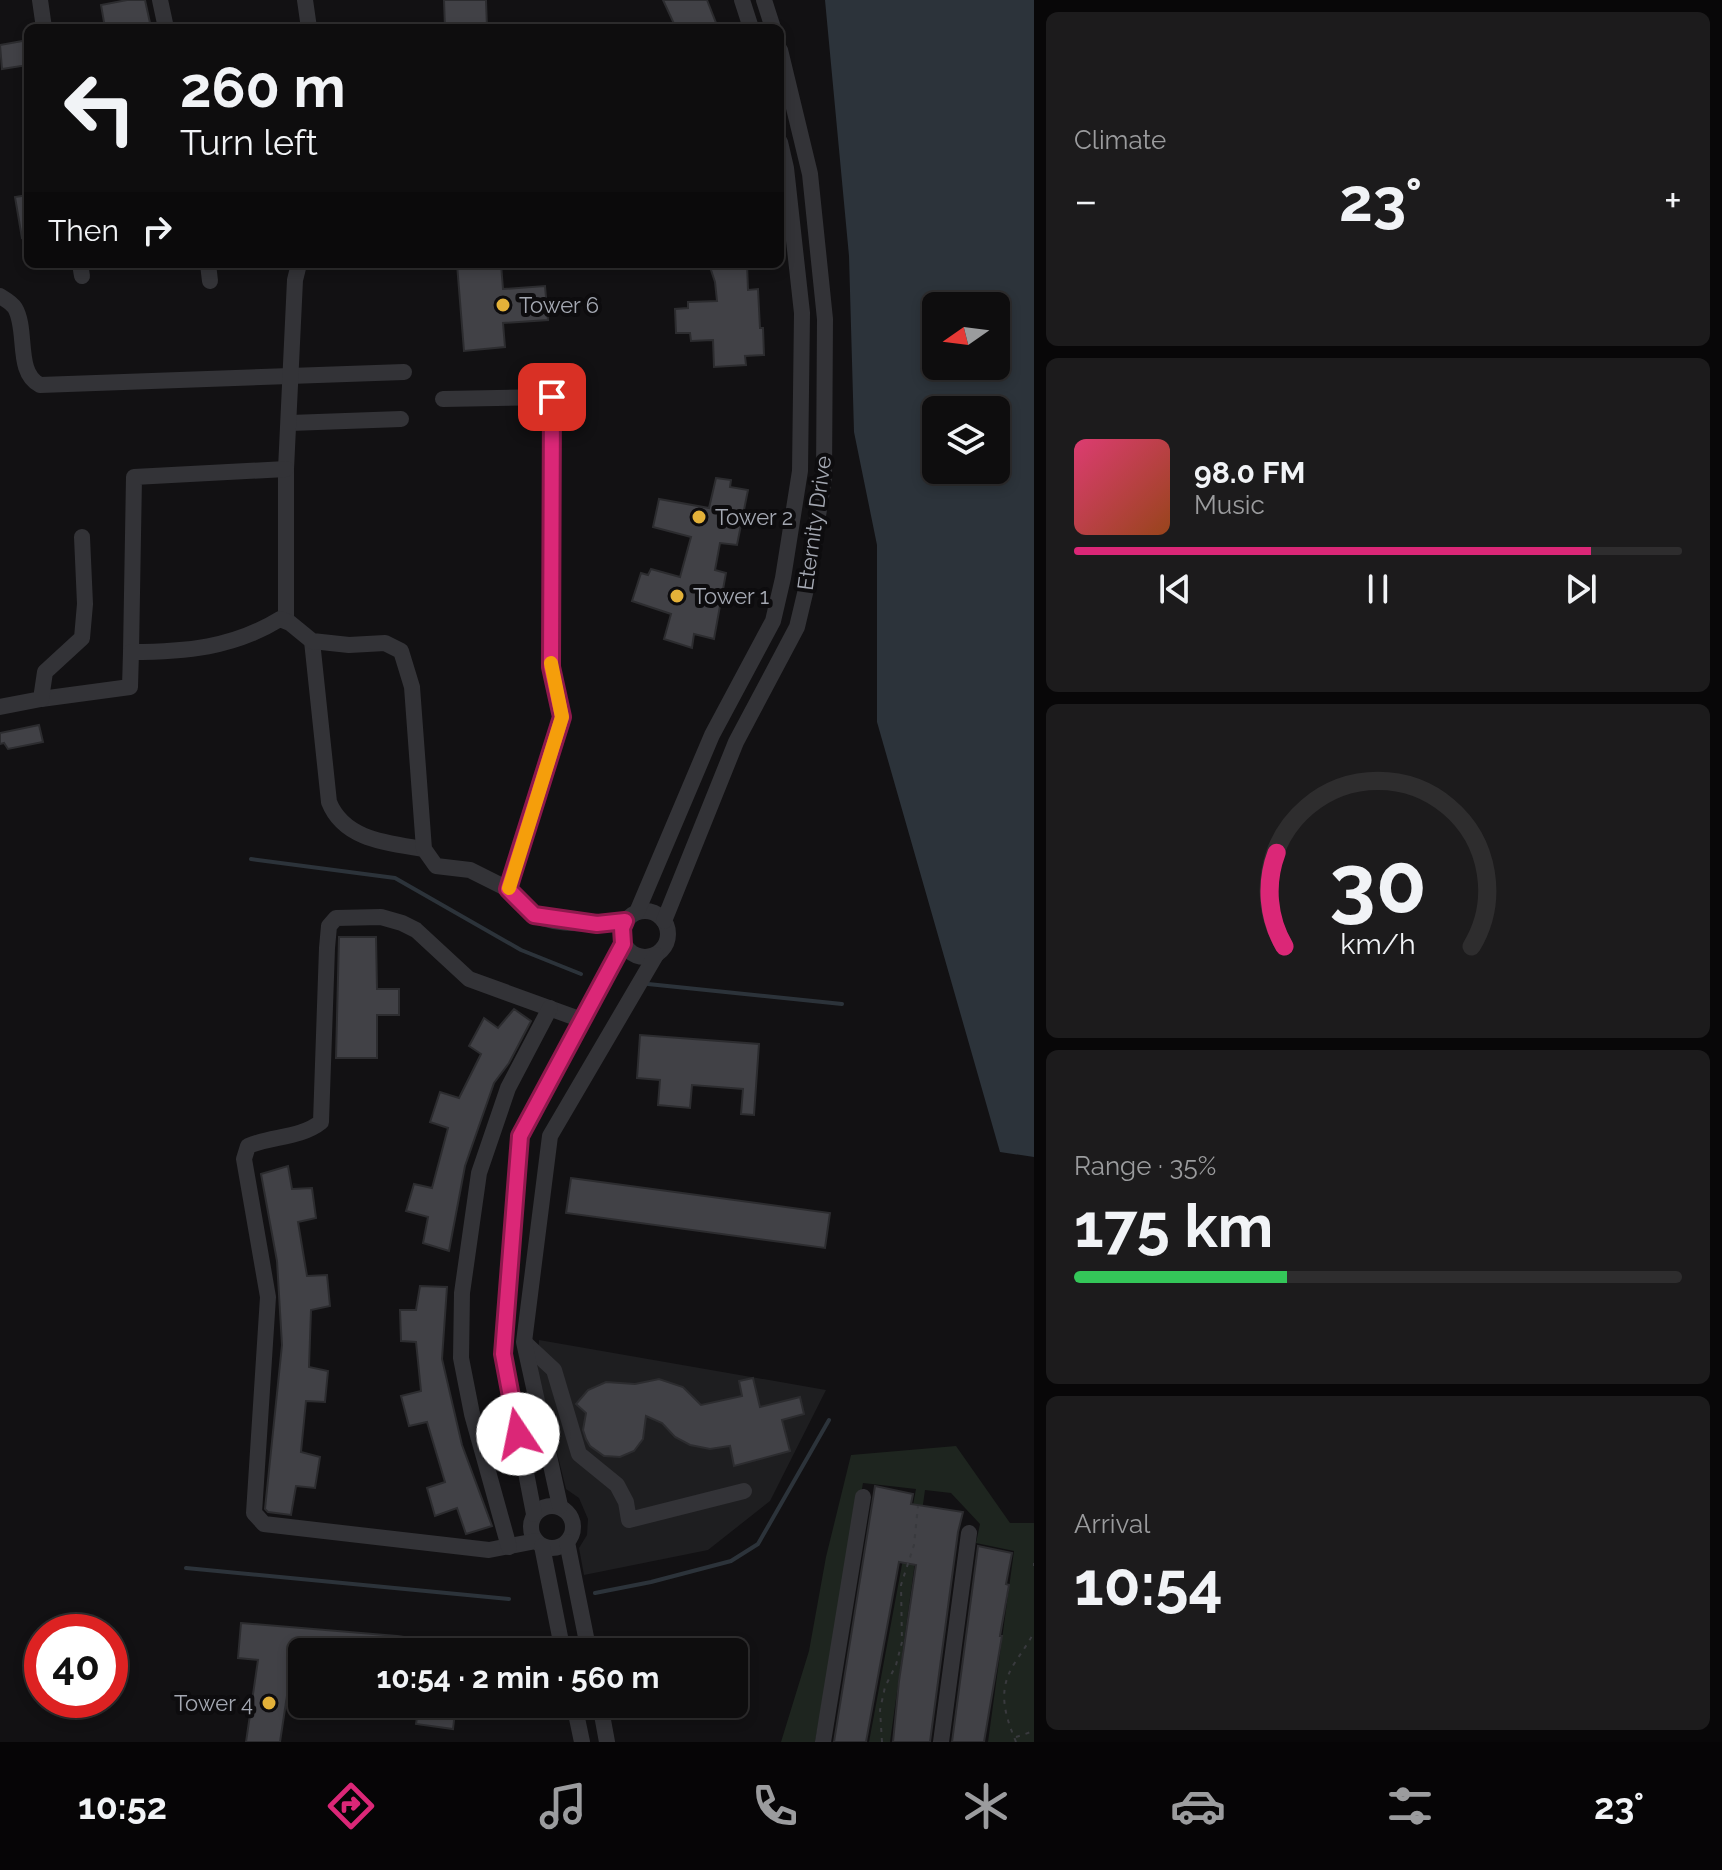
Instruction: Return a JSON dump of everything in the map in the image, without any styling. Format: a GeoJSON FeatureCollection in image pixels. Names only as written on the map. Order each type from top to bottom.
{"type":"FeatureCollection","features":[{"type":"Feature","properties":{"kind":"street"},"geometry":{"type":"LineString","coordinates":[[40,0],[43,24]]}},
{"type":"Feature","properties":{"kind":"street"},"geometry":{"type":"LineString","coordinates":[[160,0],[165,24]]}},
{"type":"Feature","properties":{"kind":"street"},"geometry":{"type":"LineString","coordinates":[[305,0],[308,24]]}},
{"type":"Feature","properties":{"kind":"street"},"geometry":{"type":"LineString","coordinates":[[742,0],[750,24]]}},
{"type":"Feature","properties":{"kind":"street"},"geometry":{"type":"LineString","coordinates":[[764,0],[772,24]]}},
{"type":"Feature","properties":{"kind":"street","name":"Eternity Drive"},"geometry":{"type":"LineString","coordinates":[[586,1638],[567,1542],[573,1523],[560,1506],[524,1342],[550,1136],[656,955],[662,950],[668,936],[664,921],[736,742],[797,627],[807,585],[824,478],[824,305],[810,174],[784,67]]}},
{"type":"Feature","properties":{"kind":"street","name":"Eternity Drive"},"geometry":{"type":"LineString","coordinates":[[560,1638],[539,1544],[531,1528],[534,1514],[503,1354],[520,1136],[623,944],[622,928],[631,917],[712,735],[773,621],[800,471],[802,313],[784,159]]}},
{"type":"Feature","properties":{"kind":"street"},"geometry":{"type":"LineString","coordinates":[[286,620],[286,469],[298,268]]}},
{"type":"Feature","properties":{"kind":"street"},"geometry":{"type":"LineString","coordinates":[[0,296],[14,307],[22,330],[27,373],[31,380],[40,385],[404,372]]}},
{"type":"Feature","properties":{"kind":"street"},"geometry":{"type":"LineString","coordinates":[[443,399],[552,397],[551,667],[562,717],[508,889]]}},
{"type":"Feature","properties":{"kind":"street"},"geometry":{"type":"LineString","coordinates":[[290,423],[401,419]]}},
{"type":"Feature","properties":{"kind":"street"},"geometry":{"type":"LineString","coordinates":[[0,707],[130,687],[134,477],[286,469]]}},
{"type":"Feature","properties":{"kind":"street"},"geometry":{"type":"LineString","coordinates":[[41,699],[45,672],[82,638],[85,604],[82,537]]}},
{"type":"Feature","properties":{"kind":"street"},"geometry":{"type":"LineString","coordinates":[[131,652],[166,652],[231,642],[254,635],[280,619],[286,620],[312,641],[349,645],[385,643],[401,651],[412,687],[424,849],[436,866],[470,870],[508,889],[534,915],[597,924],[652,912],[664,921]]}},
{"type":"Feature","properties":{"kind":"street"},"geometry":{"type":"LineString","coordinates":[[312,641],[329,802],[335,818],[375,841],[424,849]]}},
{"type":"Feature","properties":{"kind":"street"},"geometry":{"type":"LineString","coordinates":[[567,1542],[555,1548],[539,1544],[489,1550],[424,1544],[264,1524],[254,1513],[268,1297],[244,1159],[248,1146],[311,1130],[321,1122],[327,948],[329,926],[336,918],[381,917],[402,923],[416,930],[469,979],[582,1020]]}},
{"type":"Feature","properties":{"kind":"street"},"geometry":{"type":"LineString","coordinates":[[623,944],[627,950],[641,957],[656,955]]}},
{"type":"Feature","properties":{"kind":"street"},"geometry":{"type":"LineString","coordinates":[[509,1547],[472,1414],[461,1358],[462,1293],[479,1173],[508,1088],[550,1008]]}},
{"type":"Feature","properties":{"kind":"street"},"geometry":{"type":"LineString","coordinates":[[515,1202],[541,1210]]}},
{"type":"Feature","properties":{"kind":"street"},"geometry":{"type":"LineString","coordinates":[[524,1342],[554,1370],[579,1454],[617,1485],[626,1502],[629,1520],[744,1491]]}},
{"type":"Feature","properties":{"kind":"street"},"geometry":{"type":"LineString","coordinates":[[823,1742],[863,1497]]}},
{"type":"Feature","properties":{"kind":"street"},"geometry":{"type":"LineString","coordinates":[[534,1514],[546,1506],[560,1506]]}},
{"type":"Feature","properties":{"kind":"street"},"geometry":{"type":"LineString","coordinates":[[941,1742],[969,1533]]}},
{"type":"Feature","properties":{"kind":"street"},"geometry":{"type":"LineString","coordinates":[[577,1718],[582,1742]]}},
{"type":"Feature","properties":{"kind":"street"},"geometry":{"type":"LineString","coordinates":[[603,1718],[607,1742]]}},
{"type":"Feature","properties":{"kind":"path"},"geometry":{"type":"LineString","coordinates":[[882,1742],[880,1710],[902,1642],[900,1595],[914,1545],[918,1506]]}},
{"type":"Feature","properties":{"kind":"path"},"geometry":{"type":"LineString","coordinates":[[1016,1742],[1006,1718],[1005,1687],[1011,1669],[1034,1632]]}},
{"type":"Feature","properties":{"kind":"path"},"geometry":{"type":"LineString","coordinates":[[1014,1737],[1034,1731]]}},
{"type":"Feature","properties":{"kind":"shaded area"},"geometry":{"type":"Polygon","coordinates":[[[825,0],[1034,0],[1034,1157],[1000,1152],[877,722],[877,545],[854,432],[849,256],[825,0]]]}},
{"type":"Feature","properties":{"kind":"shaded area"},"geometry":{"type":"Polygon","coordinates":[[[539,1340],[826,1390],[770,1501],[708,1550],[584,1575],[579,1548],[587,1535],[588,1519],[579,1498],[566,1489],[537,1371],[539,1340]]]}},
{"type":"Feature","properties":{"kind":"shaded area"},"geometry":{"type":"Polygon","coordinates":[[[956,1446],[1010,1523],[1034,1523],[1034,1742],[988,1742],[1014,1551],[976,1543],[980,1524],[951,1493],[925,1490],[890,1742],[869,1742],[916,1489],[863,1483],[815,1742],[781,1742],[809,1651],[826,1557],[851,1455],[956,1446]]]}},
{"type":"Feature","properties":{"kind":"building"},"geometry":{"type":"Polygon","coordinates":[[[145,0],[150,23],[104,24],[101,5],[145,0]]]}},
{"type":"Feature","properties":{"kind":"building"},"geometry":{"type":"Polygon","coordinates":[[[444,0],[486,0],[487,24],[445,24],[444,0]]]}},
{"type":"Feature","properties":{"kind":"building"},"geometry":{"type":"Polygon","coordinates":[[[663,0],[707,0],[716,24],[674,24],[663,0]]]}},
{"type":"Feature","properties":{"kind":"building"},"geometry":{"type":"Polygon","coordinates":[[[24,41],[24,66],[2,69],[0,45],[24,41]]]}},
{"type":"Feature","properties":{"kind":"building"},"geometry":{"type":"Polygon","coordinates":[[[24,196],[24,238],[22,238],[15,197],[24,196]]]}},
{"type":"Feature","properties":{"kind":"building","name":"Tower 6"},"geometry":{"type":"Polygon","coordinates":[[[457,268],[501,268],[503,289],[545,286],[548,320],[503,323],[505,347],[464,351],[457,268]]]}},
{"type":"Feature","properties":{"kind":"building"},"geometry":{"type":"Polygon","coordinates":[[[710,268],[747,268],[748,290],[758,289],[764,355],[745,356],[746,365],[714,367],[713,340],[691,341],[690,333],[676,333],[675,309],[688,308],[688,302],[717,301],[710,268]]]}},
{"type":"Feature","properties":{"kind":"building"},"geometry":{"type":"Polygon","coordinates":[[[716,478],[731,480],[730,487],[748,490],[737,545],[720,543],[715,570],[726,573],[714,639],[694,634],[692,648],[664,639],[671,614],[632,601],[641,573],[648,575],[651,569],[680,577],[691,537],[653,527],[659,499],[709,508],[716,478]]]}},
{"type":"Feature","properties":{"kind":"building"},"geometry":{"type":"Polygon","coordinates":[[[39,725],[43,742],[8,749],[4,743],[0,744],[0,733],[39,725]]]}},
{"type":"Feature","properties":{"kind":"building"},"geometry":{"type":"Polygon","coordinates":[[[339,937],[376,937],[377,989],[399,989],[399,1015],[377,1015],[377,1058],[336,1058],[339,937]]]}},
{"type":"Feature","properties":{"kind":"building"},"geometry":{"type":"Polygon","coordinates":[[[514,1009],[531,1021],[509,1063],[494,1083],[465,1166],[449,1251],[423,1243],[428,1217],[406,1211],[414,1184],[432,1188],[448,1128],[430,1122],[440,1092],[459,1098],[481,1054],[469,1046],[484,1018],[498,1028],[514,1009]]]}},
{"type":"Feature","properties":{"kind":"building"},"geometry":{"type":"Polygon","coordinates":[[[640,1035],[759,1044],[754,1115],[741,1114],[743,1089],[692,1085],[690,1108],[658,1105],[660,1080],[637,1078],[640,1035]]]}},
{"type":"Feature","properties":{"kind":"building"},"geometry":{"type":"Polygon","coordinates":[[[288,1166],[292,1189],[312,1188],[316,1218],[298,1222],[307,1276],[327,1275],[330,1306],[311,1310],[309,1367],[328,1371],[325,1402],[306,1401],[301,1452],[320,1457],[315,1488],[296,1486],[291,1515],[265,1509],[282,1345],[277,1261],[261,1174],[288,1166]]]}},
{"type":"Feature","properties":{"kind":"building"},"geometry":{"type":"Polygon","coordinates":[[[571,1178],[830,1213],[825,1248],[566,1213],[571,1178]]]}},
{"type":"Feature","properties":{"kind":"building"},"geometry":{"type":"Polygon","coordinates":[[[420,1286],[447,1287],[442,1359],[462,1445],[492,1526],[466,1534],[457,1508],[435,1516],[427,1488],[445,1482],[427,1422],[409,1426],[401,1396],[421,1391],[416,1342],[401,1341],[400,1310],[416,1310],[420,1286]]]}},
{"type":"Feature","properties":{"kind":"building"},"geometry":{"type":"Polygon","coordinates":[[[753,1378],[760,1407],[800,1397],[804,1414],[782,1420],[790,1451],[734,1466],[730,1446],[710,1449],[690,1445],[675,1437],[662,1423],[646,1416],[643,1439],[634,1451],[620,1457],[604,1456],[586,1439],[583,1430],[586,1413],[576,1404],[588,1390],[606,1382],[635,1384],[659,1379],[683,1387],[701,1405],[742,1396],[739,1381],[753,1378]]]}},
{"type":"Feature","properties":{"kind":"building"},"geometry":{"type":"Polygon","coordinates":[[[875,1486],[913,1494],[911,1504],[963,1512],[930,1742],[893,1742],[916,1565],[899,1562],[866,1742],[834,1742],[875,1486]]]}},
{"type":"Feature","properties":{"kind":"building"},"geometry":{"type":"Polygon","coordinates":[[[978,1546],[1012,1553],[1006,1584],[1009,1585],[984,1742],[952,1742],[978,1546]]]}},
{"type":"Feature","properties":{"kind":"building"},"geometry":{"type":"Polygon","coordinates":[[[241,1623],[411,1638],[288,1638],[288,1689],[280,1742],[246,1742],[258,1660],[238,1658],[241,1623]]]}},
{"type":"Feature","properties":{"kind":"building"},"geometry":{"type":"Polygon","coordinates":[[[417,1718],[454,1718],[453,1729],[416,1724],[417,1718]]]}},
{"type":"Feature","properties":{"kind":"waterway"},"geometry":{"type":"LineString","coordinates":[[251,859],[395,878],[521,950],[581,974]]}},
{"type":"Feature","properties":{"kind":"waterway"},"geometry":{"type":"LineString","coordinates":[[648,984],[842,1004]]}},
{"type":"Feature","properties":{"kind":"waterway"},"geometry":{"type":"LineString","coordinates":[[595,1593],[731,1561],[758,1544],[829,1420]]}},
{"type":"Feature","properties":{"kind":"waterway"},"geometry":{"type":"LineString","coordinates":[[186,1568],[509,1599]]}},
{"type":"Feature","properties":{"kind":"slow traffic"},"geometry":{"type":"LineString","coordinates":[[509,888],[562,717],[551,663]]}},
{"type":"Feature","properties":{"kind":"place","name":"Tower 6"},"geometry":{"type":"Point","coordinates":[503,305]}},
{"type":"Feature","properties":{"kind":"place","name":"Tower 2"},"geometry":{"type":"Point","coordinates":[699,517]}},
{"type":"Feature","properties":{"kind":"place","name":"Tower 1"},"geometry":{"type":"Point","coordinates":[677,596]}},
{"type":"Feature","properties":{"kind":"place","name":"Tower 4"},"geometry":{"type":"Point","coordinates":[269,1703]}},
{"type":"Feature","properties":{"kind":"route"},"geometry":{"type":"LineString","coordinates":[[518,1434],[503,1354],[520,1136],[623,944],[625,921],[597,924],[534,915],[508,889],[562,717],[551,667],[552,397]]}}]}
